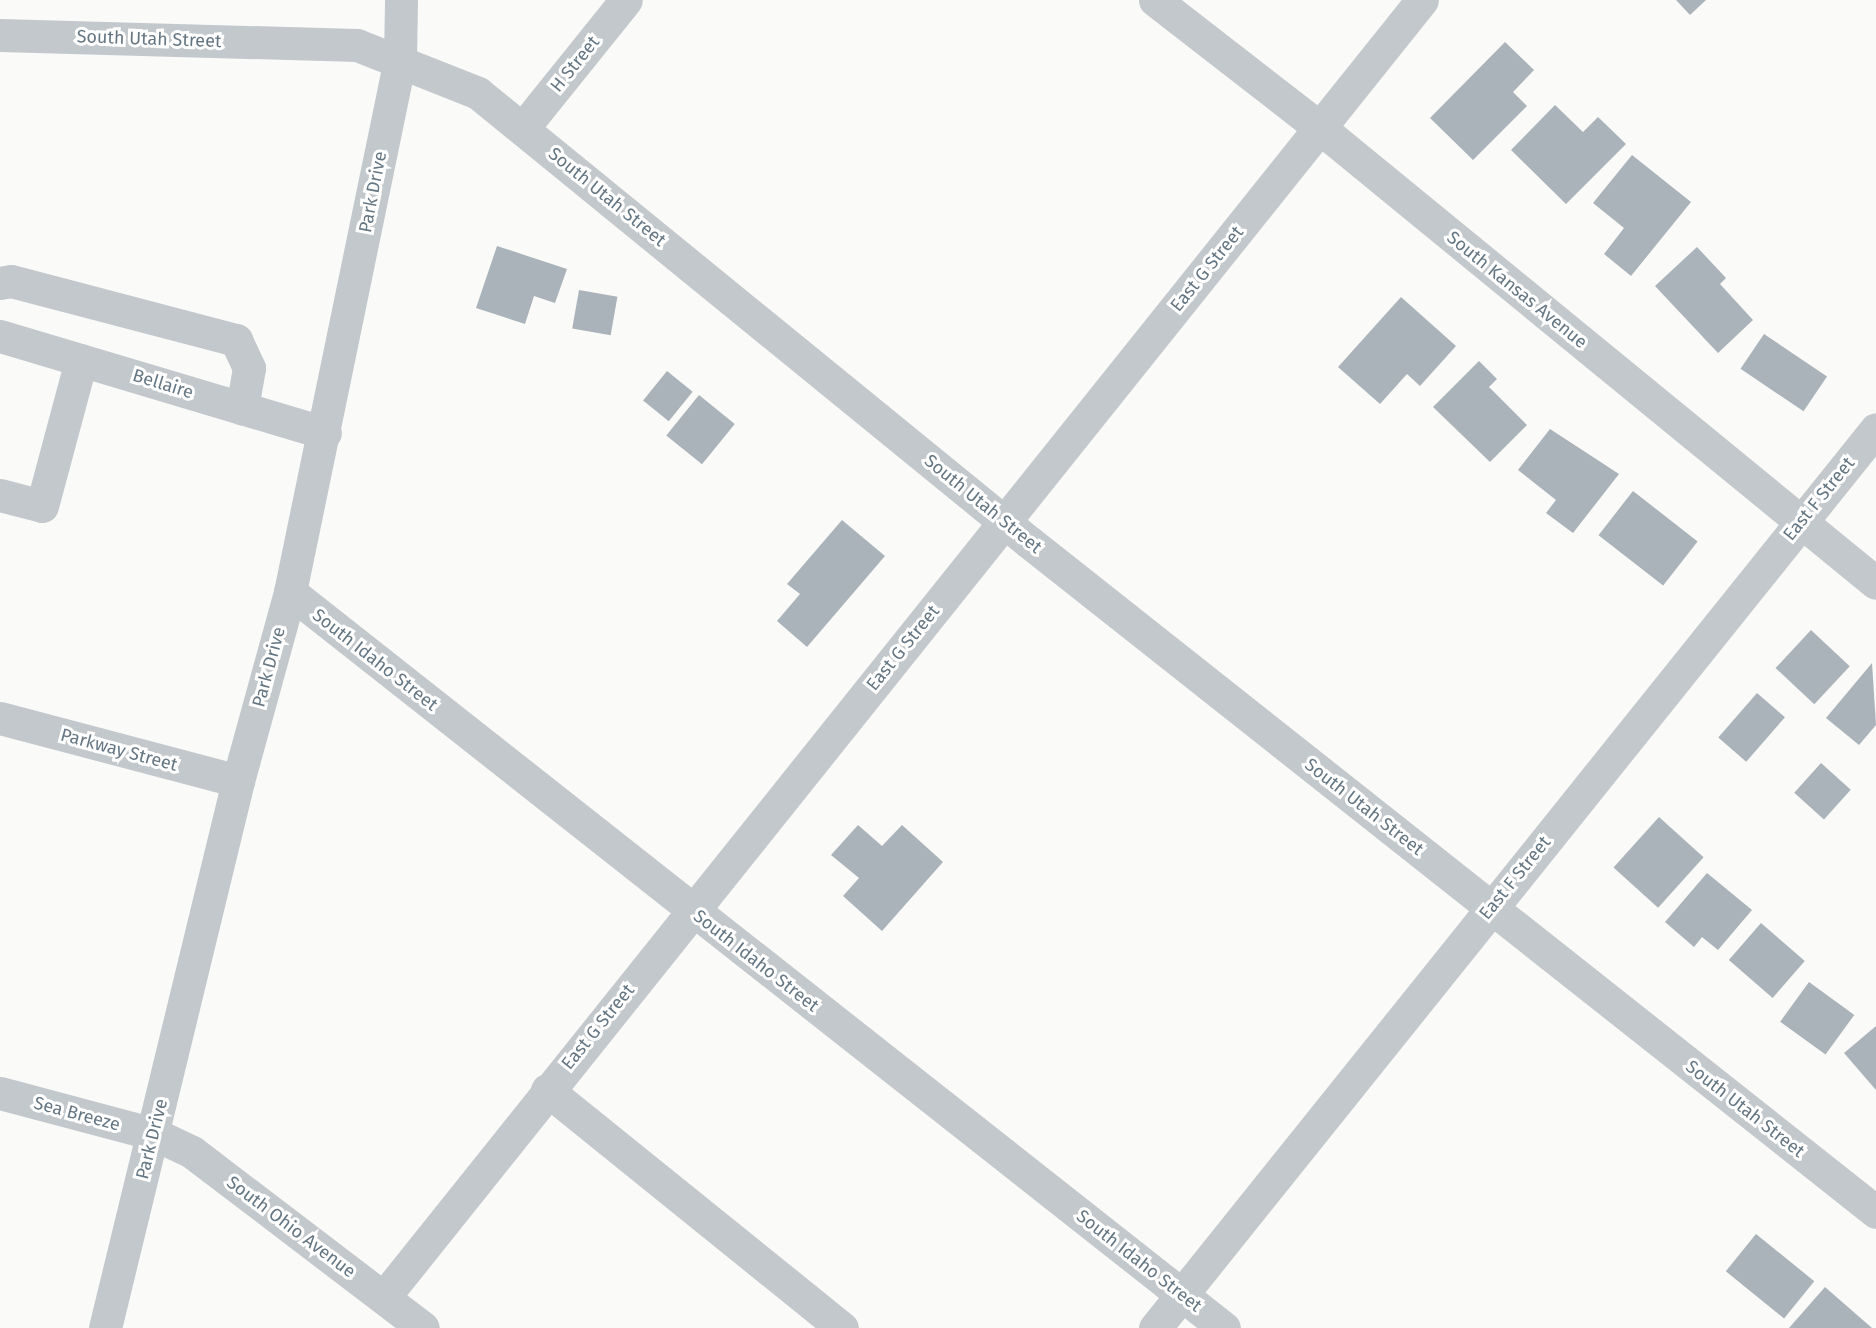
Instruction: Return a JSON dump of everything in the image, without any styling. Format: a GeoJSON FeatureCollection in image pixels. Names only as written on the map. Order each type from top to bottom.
{"type":"FeatureCollection","features":[{"type":"Feature","properties":{"kind":"street","name":"Park Drive"},"geometry":{"type":"LineString","coordinates":[[105,1328],[238,781],[290,592],[325,433],[400,59],[401,0]]}},
{"type":"Feature","properties":{"kind":"street","name":"H Street"},"geometry":{"type":"LineString","coordinates":[[524,128],[626,0]]}},
{"type":"Feature","properties":{"kind":"street","name":"South Kansas Avenue"},"geometry":{"type":"LineString","coordinates":[[1155,0],[1320,128],[1876,583]]}},
{"type":"Feature","properties":{"kind":"street","name":"East G Street"},"geometry":{"type":"LineString","coordinates":[[384,1297],[547,1090],[1422,0]]}},
{"type":"Feature","properties":{"kind":"street","name":"South Utah Street"},"geometry":{"type":"LineString","coordinates":[[0,35],[357,45],[400,59],[478,93],[524,128],[1004,522],[1876,1212]]}},
{"type":"Feature","properties":{"kind":"street"},"geometry":{"type":"LineString","coordinates":[[0,283],[11,281],[236,340],[249,368],[242,408]]}},
{"type":"Feature","properties":{"kind":"street","name":"Bellaire"},"geometry":{"type":"LineString","coordinates":[[0,336],[325,433]]}},
{"type":"Feature","properties":{"kind":"street"},"geometry":{"type":"LineString","coordinates":[[0,495],[42,506],[81,360]]}},
{"type":"Feature","properties":{"kind":"street","name":"East F Street"},"geometry":{"type":"LineString","coordinates":[[1155,1328],[1876,429]]}},
{"type":"Feature","properties":{"kind":"street","name":"South Idaho Street"},"geometry":{"type":"LineString","coordinates":[[290,592],[1224,1328]]}},
{"type":"Feature","properties":{"kind":"street","name":"Parkway Street"},"geometry":{"type":"LineString","coordinates":[[0,718],[238,781]]}},
{"type":"Feature","properties":{"kind":"street"},"geometry":{"type":"LineString","coordinates":[[547,1090],[842,1328]]}},
{"type":"Feature","properties":{"kind":"street","name":"Sea Breeze"},"geometry":{"type":"LineString","coordinates":[[0,1093],[154,1134]]}},
{"type":"Feature","properties":{"kind":"street","name":"South Ohio Avenue"},"geometry":{"type":"LineString","coordinates":[[154,1134],[192,1152],[423,1328]]}},
{"type":"Feature","properties":{"kind":"building"},"geometry":{"type":"Polygon","coordinates":[[[1676,0],[1706,0],[1690,15],[1676,0]]]}},
{"type":"Feature","properties":{"kind":"building"},"geometry":{"type":"Polygon","coordinates":[[[1505,42],[1534,70],[1513,92],[1527,106],[1473,160],[1430,118],[1505,42]]]}},
{"type":"Feature","properties":{"kind":"building"},"geometry":{"type":"Polygon","coordinates":[[[1555,105],[1583,132],[1598,117],[1626,144],[1566,204],[1511,150],[1555,105]]]}},
{"type":"Feature","properties":{"kind":"building"},"geometry":{"type":"Polygon","coordinates":[[[1632,155],[1691,202],[1631,276],[1604,254],[1624,228],[1593,203],[1632,155]]]}},
{"type":"Feature","properties":{"kind":"building"},"geometry":{"type":"Polygon","coordinates":[[[497,246],[567,269],[555,303],[534,296],[525,324],[476,308],[497,246]]]}},
{"type":"Feature","properties":{"kind":"building"},"geometry":{"type":"Polygon","coordinates":[[[1697,247],[1726,278],[1720,284],[1753,320],[1718,353],[1655,286],[1697,247]]]}},
{"type":"Feature","properties":{"kind":"building"},"geometry":{"type":"Polygon","coordinates":[[[579,290],[617,297],[611,335],[572,328],[579,290]]]}},
{"type":"Feature","properties":{"kind":"building"},"geometry":{"type":"Polygon","coordinates":[[[1401,297],[1456,346],[1420,386],[1407,374],[1380,404],[1338,367],[1401,297]]]}},
{"type":"Feature","properties":{"kind":"building"},"geometry":{"type":"Polygon","coordinates":[[[1764,334],[1827,376],[1804,411],[1741,369],[1764,334]]]}},
{"type":"Feature","properties":{"kind":"building"},"geometry":{"type":"Polygon","coordinates":[[[1479,361],[1497,379],[1489,387],[1527,425],[1490,462],[1433,407],[1479,361]]]}},
{"type":"Feature","properties":{"kind":"building"},"geometry":{"type":"Polygon","coordinates":[[[667,371],[693,392],[669,421],[643,401],[667,371]]]}},
{"type":"Feature","properties":{"kind":"building"},"geometry":{"type":"Polygon","coordinates":[[[699,395],[735,424],[702,464],[666,435],[699,395]]]}},
{"type":"Feature","properties":{"kind":"building"},"geometry":{"type":"Polygon","coordinates":[[[1550,429],[1619,474],[1573,533],[1546,513],[1556,500],[1518,470],[1550,429]]]}},
{"type":"Feature","properties":{"kind":"building"},"geometry":{"type":"Polygon","coordinates":[[[1633,491],[1698,541],[1663,586],[1599,535],[1633,491]]]}},
{"type":"Feature","properties":{"kind":"building"},"geometry":{"type":"Polygon","coordinates":[[[842,520],[885,556],[807,647],[777,621],[800,594],[787,584],[842,520]]]}},
{"type":"Feature","properties":{"kind":"building"},"geometry":{"type":"Polygon","coordinates":[[[1811,630],[1850,666],[1814,704],[1776,668],[1811,630]]]}},
{"type":"Feature","properties":{"kind":"building"},"geometry":{"type":"Polygon","coordinates":[[[1872,663],[1876,725],[1859,745],[1826,718],[1872,663]]]}},
{"type":"Feature","properties":{"kind":"building"},"geometry":{"type":"Polygon","coordinates":[[[1757,693],[1785,717],[1746,762],[1718,738],[1757,693]]]}},
{"type":"Feature","properties":{"kind":"building"},"geometry":{"type":"Polygon","coordinates":[[[1821,763],[1851,790],[1824,819],[1794,793],[1821,763]]]}},
{"type":"Feature","properties":{"kind":"building"},"geometry":{"type":"Polygon","coordinates":[[[1659,817],[1704,857],[1658,908],[1613,868],[1659,817]]]}},
{"type":"Feature","properties":{"kind":"building"},"geometry":{"type":"Polygon","coordinates":[[[858,825],[882,846],[902,825],[943,862],[882,931],[843,896],[859,878],[831,855],[858,825]]]}},
{"type":"Feature","properties":{"kind":"building"},"geometry":{"type":"Polygon","coordinates":[[[1707,873],[1752,910],[1718,950],[1702,937],[1694,947],[1665,922],[1707,873]]]}},
{"type":"Feature","properties":{"kind":"building"},"geometry":{"type":"Polygon","coordinates":[[[1761,923],[1805,961],[1773,998],[1729,960],[1761,923]]]}},
{"type":"Feature","properties":{"kind":"building"},"geometry":{"type":"Polygon","coordinates":[[[1809,982],[1854,1015],[1826,1055],[1780,1022],[1809,982]]]}},
{"type":"Feature","properties":{"kind":"building"},"geometry":{"type":"Polygon","coordinates":[[[1876,1026],[1876,1090],[1844,1053],[1876,1026]]]}},
{"type":"Feature","properties":{"kind":"building"},"geometry":{"type":"Polygon","coordinates":[[[1756,1234],[1814,1281],[1784,1319],[1726,1271],[1756,1234]]]}},
{"type":"Feature","properties":{"kind":"building"},"geometry":{"type":"Polygon","coordinates":[[[1825,1287],[1872,1328],[1789,1328],[1825,1287]]]}}]}
